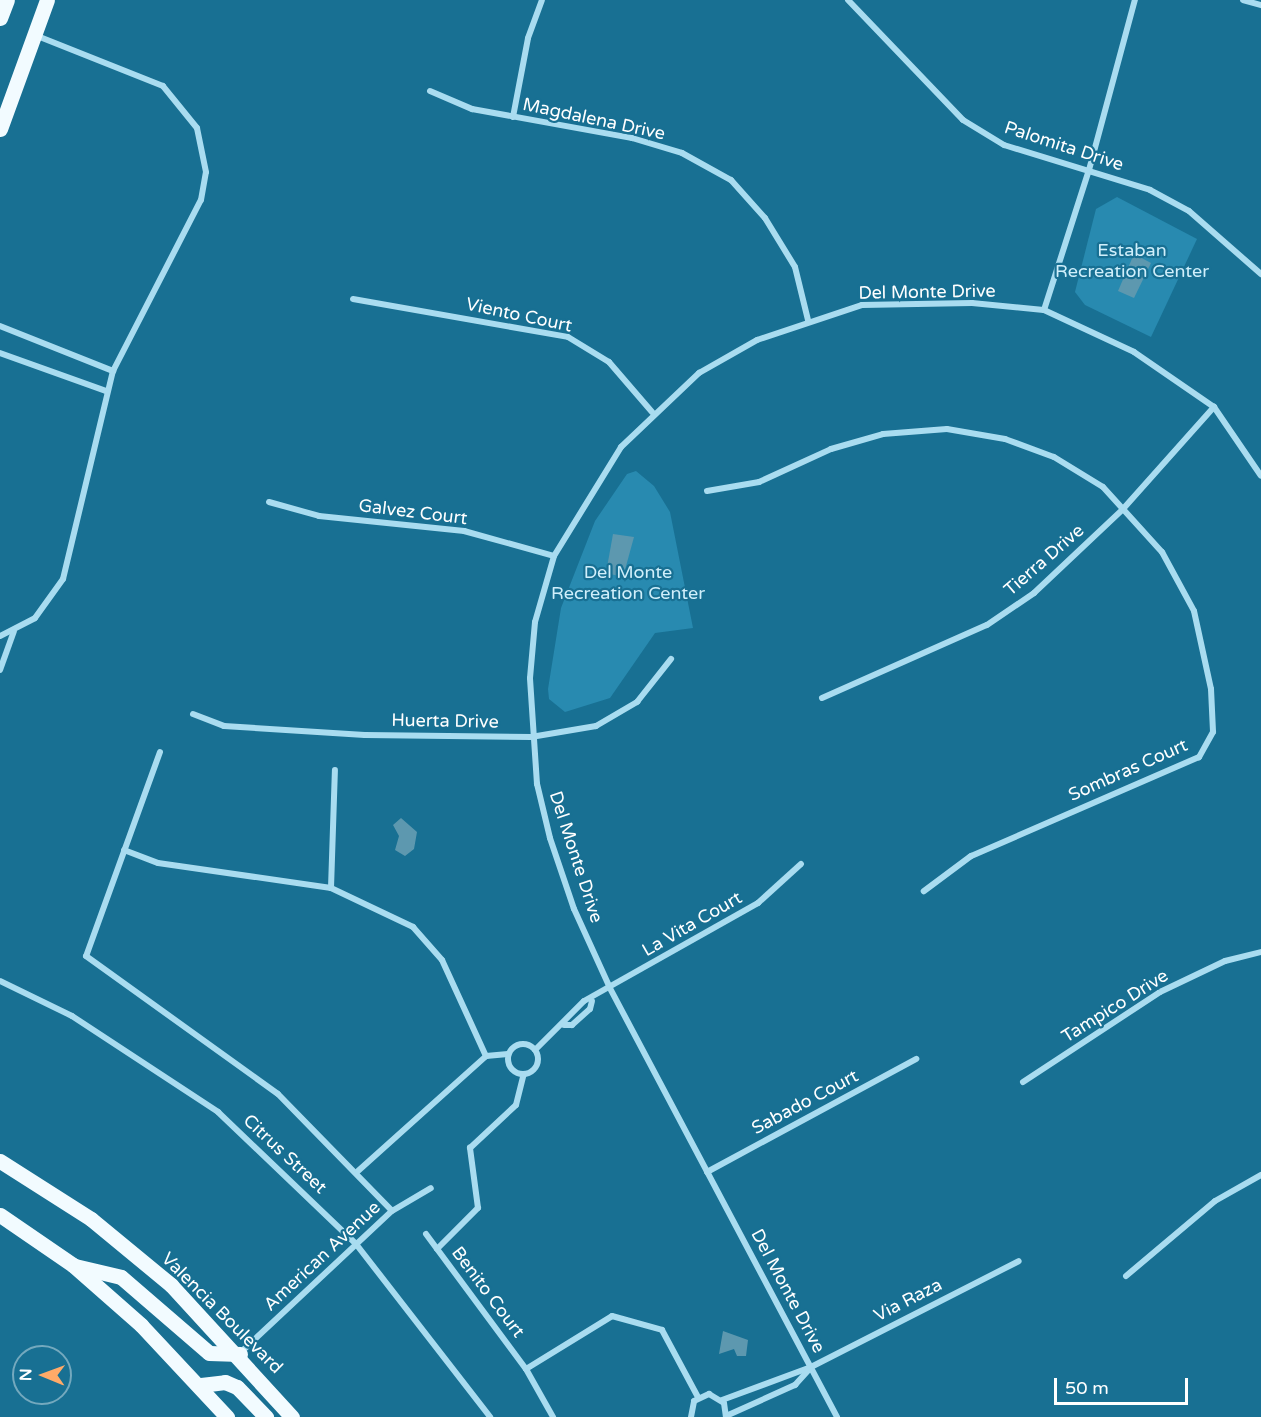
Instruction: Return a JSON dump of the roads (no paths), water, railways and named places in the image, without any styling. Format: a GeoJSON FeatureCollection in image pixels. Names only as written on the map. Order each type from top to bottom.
{"type":"FeatureCollection","features":[{"type":"Feature","properties":{"kind":"main road"},"geometry":{"type":"LineString","coordinates":[[0,18],[7,0]]}},
{"type":"Feature","properties":{"kind":"main road"},"geometry":{"type":"LineString","coordinates":[[0,129],[48,0]]}},
{"type":"Feature","properties":{"kind":"main road","name":"Valencia Boulevard"},"geometry":{"type":"LineString","coordinates":[[0,1161],[91,1219],[171,1285],[240,1354],[292,1417]]}},
{"type":"Feature","properties":{"kind":"main road"},"geometry":{"type":"LineString","coordinates":[[0,1215],[73,1265],[201,1385],[227,1417]]}},
{"type":"Feature","properties":{"kind":"main road"},"geometry":{"type":"LineString","coordinates":[[73,1265],[121,1277],[209,1353],[240,1354]]}},
{"type":"Feature","properties":{"kind":"main road"},"geometry":{"type":"LineString","coordinates":[[201,1385],[231,1384],[267,1417]]}},
{"type":"Feature","properties":{"kind":"street"},"geometry":{"type":"LineString","coordinates":[[513,117],[528,39],[542,0]]}},
{"type":"Feature","properties":{"kind":"street","name":"Palomita Drive"},"geometry":{"type":"LineString","coordinates":[[848,0],[963,120],[1004,145],[1150,190],[1189,211],[1261,274]]}},
{"type":"Feature","properties":{"kind":"street"},"geometry":{"type":"LineString","coordinates":[[1044,310],[1089,170],[1135,0]]}},
{"type":"Feature","properties":{"kind":"street"},"geometry":{"type":"LineString","coordinates":[[1244,0],[1261,5]]}},
{"type":"Feature","properties":{"kind":"street"},"geometry":{"type":"LineString","coordinates":[[0,636],[14,631],[51,600],[63,579],[106,391],[113,370],[201,200],[203,144],[188,112],[163,86],[35,34]]}},
{"type":"Feature","properties":{"kind":"street","name":"Magdalena Drive"},"geometry":{"type":"LineString","coordinates":[[429,91],[513,117],[632,138],[682,153],[731,180],[765,218],[795,267],[808,320]]}},
{"type":"Feature","properties":{"kind":"street","name":"Viento Court"},"geometry":{"type":"LineString","coordinates":[[353,299],[568,337],[609,362],[652,412]]}},
{"type":"Feature","properties":{"kind":"street","name":"Del Monte Drive"},"geometry":{"type":"LineString","coordinates":[[837,1417],[610,988],[574,909],[550,838],[531,737],[535,622],[554,556],[594,483],[652,412],[699,373],[758,340],[808,320],[862,306],[972,303],[1044,310],[1134,352],[1214,407]]}},
{"type":"Feature","properties":{"kind":"street"},"geometry":{"type":"LineString","coordinates":[[0,326],[113,370]]}},
{"type":"Feature","properties":{"kind":"street"},"geometry":{"type":"LineString","coordinates":[[0,353],[106,391]]}},
{"type":"Feature","properties":{"kind":"street"},"geometry":{"type":"LineString","coordinates":[[1214,407],[1261,476]]}},
{"type":"Feature","properties":{"kind":"street","name":"Tierra Drive"},"geometry":{"type":"LineString","coordinates":[[822,698],[987,625],[1034,593],[1123,509],[1214,407]]}},
{"type":"Feature","properties":{"kind":"street","name":"Sombras Court"},"geometry":{"type":"LineString","coordinates":[[706,491],[759,482],[831,449],[883,434],[947,429],[1005,439],[1054,457],[1103,487],[1162,552],[1194,611],[1211,689],[1213,732],[1199,757],[971,856],[924,891]]}},
{"type":"Feature","properties":{"kind":"street","name":"Galvez Court"},"geometry":{"type":"LineString","coordinates":[[269,502],[319,516],[464,531],[554,556]]}},
{"type":"Feature","properties":{"kind":"street"},"geometry":{"type":"LineString","coordinates":[[0,670],[14,631]]}},
{"type":"Feature","properties":{"kind":"street","name":"Huerta Drive"},"geometry":{"type":"LineString","coordinates":[[193,714],[224,726],[366,735],[531,737],[596,726],[637,702],[671,659]]}},
{"type":"Feature","properties":{"kind":"street"},"geometry":{"type":"LineString","coordinates":[[160,752],[86,956],[278,1094],[358,1171],[392,1210]]}},
{"type":"Feature","properties":{"kind":"street"},"geometry":{"type":"LineString","coordinates":[[330,888],[335,770]]}},
{"type":"Feature","properties":{"kind":"street"},"geometry":{"type":"LineString","coordinates":[[124,850],[158,863],[330,888],[413,927],[442,960],[486,1056]]}},
{"type":"Feature","properties":{"kind":"street","name":"La Vita Court"},"geometry":{"type":"LineString","coordinates":[[536,1050],[564,1025],[565,1017],[610,988],[758,903],[801,864]]}},
{"type":"Feature","properties":{"kind":"street","name":"Tampico Drive"},"geometry":{"type":"LineString","coordinates":[[1023,1082],[1160,992],[1261,952]]}},
{"type":"Feature","properties":{"kind":"street","name":"Citrus Street"},"geometry":{"type":"LineString","coordinates":[[0,981],[72,1016],[218,1112],[356,1244],[490,1417]]}},
{"type":"Feature","properties":{"kind":"street","name":"La Vita Court"},"geometry":{"type":"LineString","coordinates":[[564,1025],[572,1025],[590,1009],[591,1000]]}},
{"type":"Feature","properties":{"kind":"street"},"geometry":{"type":"LineString","coordinates":[[358,1171],[486,1056],[508,1054],[524,1044],[536,1050],[537,1066],[524,1074],[516,1105],[470,1148],[478,1208],[437,1249]]}},
{"type":"Feature","properties":{"kind":"street"},"geometry":{"type":"LineString","coordinates":[[508,1054],[511,1069],[524,1074]]}},
{"type":"Feature","properties":{"kind":"street","name":"Sabado Court"},"geometry":{"type":"LineString","coordinates":[[707,1172],[916,1059]]}},
{"type":"Feature","properties":{"kind":"street"},"geometry":{"type":"LineString","coordinates":[[1126,1276],[1215,1201],[1261,1175]]}},
{"type":"Feature","properties":{"kind":"street","name":"American Avenue"},"geometry":{"type":"LineString","coordinates":[[240,1354],[392,1210],[431,1188]]}},
{"type":"Feature","properties":{"kind":"street","name":"Benito Court"},"geometry":{"type":"LineString","coordinates":[[426,1234],[526,1369],[553,1417]]}},
{"type":"Feature","properties":{"kind":"street","name":"Via Raza"},"geometry":{"type":"LineString","coordinates":[[722,1400],[811,1366],[1019,1261]]}},
{"type":"Feature","properties":{"kind":"street"},"geometry":{"type":"LineString","coordinates":[[526,1369],[612,1316],[662,1330],[698,1397],[691,1417]]}},
{"type":"Feature","properties":{"kind":"street","name":"Via Raza"},"geometry":{"type":"LineString","coordinates":[[726,1417],[795,1385],[811,1366]]}},
{"type":"Feature","properties":{"kind":"street"},"geometry":{"type":"LineString","coordinates":[[698,1397],[710,1394],[722,1400],[726,1417]]}},
{"type":"Feature","properties":{"kind":"park label","name":"Estaban Recreation Center"},"geometry":{"type":"Point","coordinates":[1132,261]}},
{"type":"Feature","properties":{"kind":"park label","name":"Del Monte Recreation Center"},"geometry":{"type":"Point","coordinates":[628,583]}}]}
